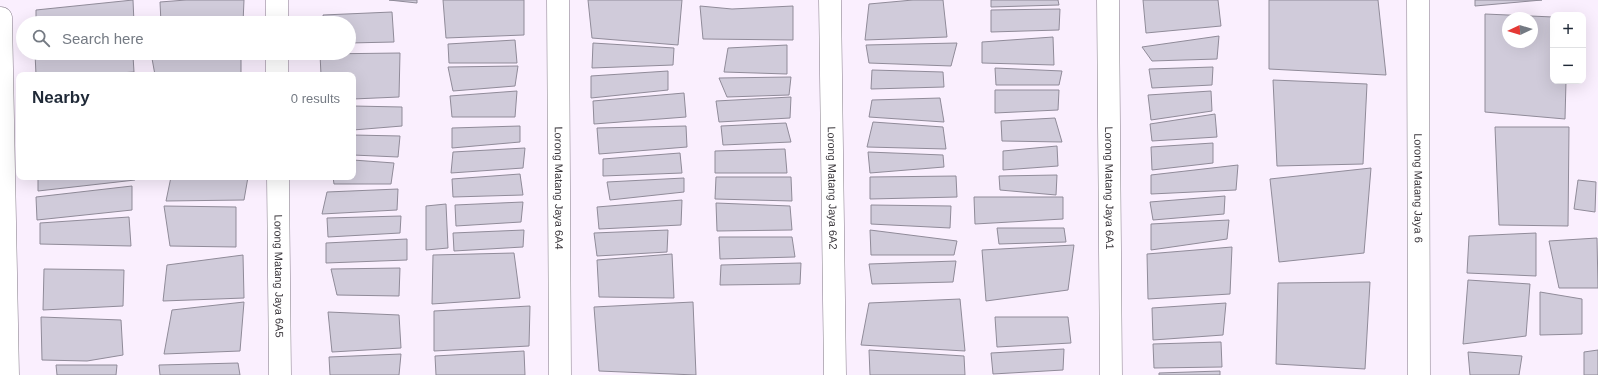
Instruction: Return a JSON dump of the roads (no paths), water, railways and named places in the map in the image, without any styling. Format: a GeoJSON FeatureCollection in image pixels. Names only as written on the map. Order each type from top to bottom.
{"type":"FeatureCollection","features":[{"type":"Feature","properties":{"kind":"street"},"geometry":{"type":"LineString","coordinates":[[277,0],[277,16]]}},
{"type":"Feature","properties":{"kind":"street","name":"Lorong Matang Jaya 6A4"},"geometry":{"type":"LineString","coordinates":[[558,0],[560,375]]}},
{"type":"Feature","properties":{"kind":"street","name":"Lorong Matang Jaya 6A2"},"geometry":{"type":"LineString","coordinates":[[830,0],[835,375]]}},
{"type":"Feature","properties":{"kind":"street","name":"Lorong Matang Jaya 6A1"},"geometry":{"type":"LineString","coordinates":[[1108,0],[1110,375]]}},
{"type":"Feature","properties":{"kind":"street","name":"Lorong Matang Jaya 6"},"geometry":{"type":"LineString","coordinates":[[1418,0],[1419,375]]}},
{"type":"Feature","properties":{"kind":"street"},"geometry":{"type":"LineString","coordinates":[[1,18],[8,375]]}},
{"type":"Feature","properties":{"kind":"street"},"geometry":{"type":"LineString","coordinates":[[277,60],[277,72]]}},
{"type":"Feature","properties":{"kind":"street","name":"Lorong Matang Jaya 6A5"},"geometry":{"type":"LineString","coordinates":[[278,180],[280,375]]}}]}
